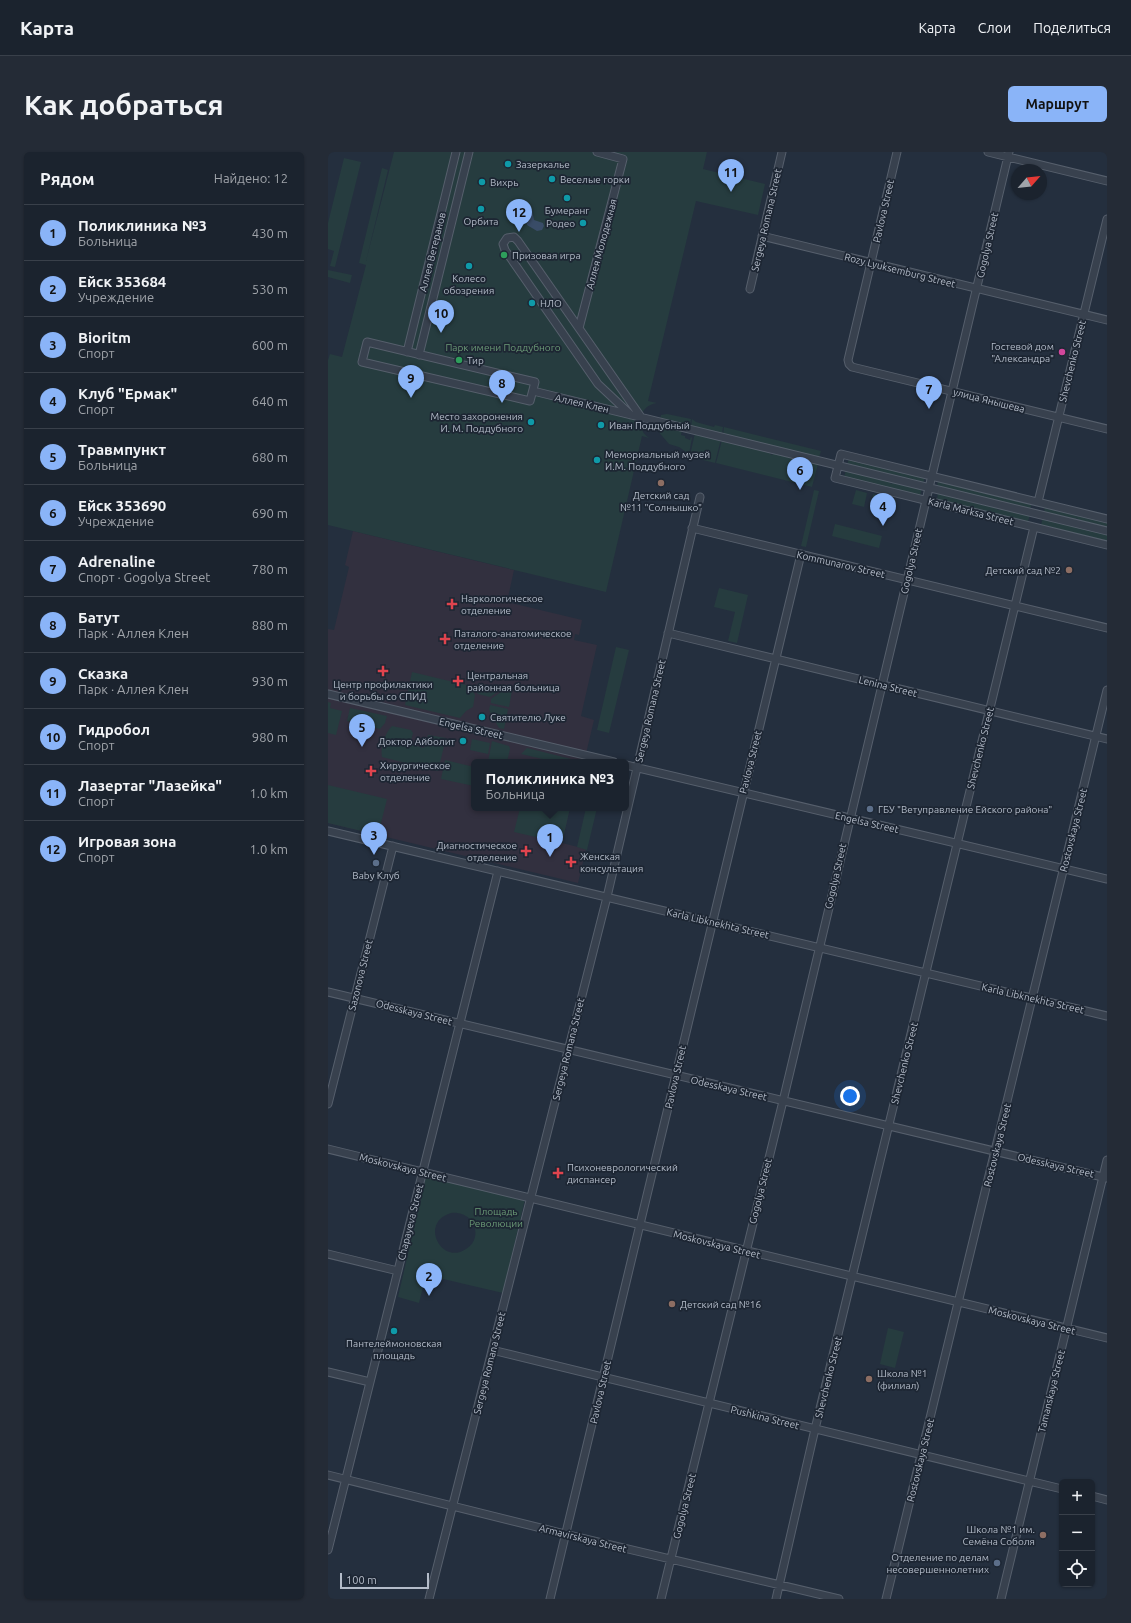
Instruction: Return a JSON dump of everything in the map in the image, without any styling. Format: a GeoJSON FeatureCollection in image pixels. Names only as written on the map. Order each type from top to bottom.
{"type":"FeatureCollection","features":[{"type":"Feature","properties":{"kind":"street","name":"Аллея Ветеранов"},"geometry":{"type":"LineString","coordinates":[[407,352],[456,152]]}},
{"type":"Feature","properties":{"kind":"street"},"geometry":{"type":"LineString","coordinates":[[419,355],[469,152]]}},
{"type":"Feature","properties":{"kind":"street","name":"Аллея Молодежная"},"geometry":{"type":"LineString","coordinates":[[579,328],[623,159],[597,152]]}},
{"type":"Feature","properties":{"kind":"street","name":"Sergeya Romana Street"},"geometry":{"type":"LineString","coordinates":[[750,289],[782,152]]}},
{"type":"Feature","properties":{"kind":"street","name":"Pavlova Street"},"geometry":{"type":"LineString","coordinates":[[849,364],[848,360],[897,152]]}},
{"type":"Feature","properties":{"kind":"street"},"geometry":{"type":"LineString","coordinates":[[988,152],[1008,154],[1107,181]]}},
{"type":"Feature","properties":{"kind":"street","name":"Gogolya Street"},"geometry":{"type":"LineString","coordinates":[[661,1599],[783,1101],[818,948],[1008,154]]}},
{"type":"Feature","properties":{"kind":"street","name":"Shevchenko Street"},"geometry":{"type":"LineString","coordinates":[[1038,502],[1107,219]]}},
{"type":"Feature","properties":{"kind":"street","name":"Rozy Lyuksemburg Street"},"geometry":{"type":"LineString","coordinates":[[762,236],[1107,320]]}},
{"type":"Feature","properties":{"kind":"street"},"geometry":{"type":"LineString","coordinates":[[631,415],[598,384],[504,248],[503,244],[506,239],[511,237],[516,238],[641,418]]}},
{"type":"Feature","properties":{"kind":"street"},"geometry":{"type":"LineString","coordinates":[[367,342],[407,352],[535,382],[530,401],[362,362],[367,342]]}},
{"type":"Feature","properties":{"kind":"street","name":"улица Янышева"},"geometry":{"type":"LineString","coordinates":[[849,364],[852,367],[1107,429]]}},
{"type":"Feature","properties":{"kind":"street","name":"Аллея Клен"},"geometry":{"type":"LineString","coordinates":[[533,392],[1107,531]]}},
{"type":"Feature","properties":{"kind":"street"},"geometry":{"type":"LineString","coordinates":[[838,466],[841,454],[1107,519]]}},
{"type":"Feature","properties":{"kind":"street","name":"Karla Marksa Street"},"geometry":{"type":"LineString","coordinates":[[838,466],[835,478],[1107,544]]}},
{"type":"Feature","properties":{"kind":"street","name":"Sergeya Romana Street"},"geometry":{"type":"LineString","coordinates":[[629,802],[700,497]]}},
{"type":"Feature","properties":{"kind":"street","name":"Shevchenko Street"},"geometry":{"type":"LineString","coordinates":[[776,1599],[815,1429],[1034,526]]}},
{"type":"Feature","properties":{"kind":"street","name":"Kommunarov Street"},"geometry":{"type":"LineString","coordinates":[[692,528],[1107,628]]}},
{"type":"Feature","properties":{"kind":"street","name":"Pavlova Street"},"geometry":{"type":"LineString","coordinates":[[550,1599],[801,554]]}},
{"type":"Feature","properties":{"kind":"street","name":"Lenina Street"},"geometry":{"type":"LineString","coordinates":[[668,633],[1107,739]]}},
{"type":"Feature","properties":{"kind":"street","name":"Rostovskaya Street"},"geometry":{"type":"LineString","coordinates":[[886,1599],[1107,690]]}},
{"type":"Feature","properties":{"kind":"street","name":"Engelsa Street"},"geometry":{"type":"LineString","coordinates":[[328,694],[601,759]]}},
{"type":"Feature","properties":{"kind":"street","name":"Engelsa Street"},"geometry":{"type":"LineString","coordinates":[[629,766],[1107,879]]}},
{"type":"Feature","properties":{"kind":"street","name":"Sergeya Romana Street"},"geometry":{"type":"LineString","coordinates":[[429,1599],[607,897],[627,811]]}},
{"type":"Feature","properties":{"kind":"street","name":"Karla Libknekhta Street"},"geometry":{"type":"LineString","coordinates":[[328,831],[1107,1016]]}},
{"type":"Feature","properties":{"kind":"street","name":"Sazonova Street"},"geometry":{"type":"LineString","coordinates":[[328,1104],[393,846]]}},
{"type":"Feature","properties":{"kind":"street","name":"Chapayeva Street"},"geometry":{"type":"LineString","coordinates":[[328,1550],[461,1024],[498,871]]}},
{"type":"Feature","properties":{"kind":"street","name":"Odesskaya Street"},"geometry":{"type":"LineString","coordinates":[[328,992],[1105,1177]]}},
{"type":"Feature","properties":{"kind":"street","name":"Moskovskaya Street"},"geometry":{"type":"LineString","coordinates":[[328,1149],[1107,1338]]}},
{"type":"Feature","properties":{"kind":"street","name":"Tamanskaya Street"},"geometry":{"type":"LineString","coordinates":[[1001,1599],[1066,1328],[1105,1177],[1107,1160]]}},
{"type":"Feature","properties":{"kind":"street"},"geometry":{"type":"LineString","coordinates":[[328,1254],[398,1271]]}},
{"type":"Feature","properties":{"kind":"street","name":"Pushkina Street"},"geometry":{"type":"LineString","coordinates":[[492,1350],[1059,1488]]}},
{"type":"Feature","properties":{"kind":"street"},"geometry":{"type":"LineString","coordinates":[[328,1372],[370,1382]]}},
{"type":"Feature","properties":{"kind":"street","name":"Armavirskaya Street"},"geometry":{"type":"LineString","coordinates":[[328,1475],[566,1534],[839,1599]]}},
{"type":"Feature","properties":{"kind":"street"},"geometry":{"type":"LineString","coordinates":[[1095,1497],[1107,1500]]}},
{"type":"Feature","properties":{"kind":"shaded area","name":"Центральная районная больница"},"geometry":{"type":"Polygon","coordinates":[[[353,531],[514,570],[507,602],[582,620],[579,635],[575,634],[574,640],[597,645],[581,716],[594,720],[585,758],[589,759],[471,759],[471,811],[569,811],[562,843],[586,849],[578,883],[328,823],[328,629],[334,630],[349,567],[345,565],[353,531]]]}},
{"type":"Feature","properties":{"kind":"green space","name":"Парк имени Поддубного"},"geometry":{"type":"Polygon","coordinates":[[[394,152],[707,152],[703,169],[765,184],[758,215],[696,201],[648,401],[657,403],[646,408],[643,412],[640,423],[644,434],[649,438],[642,436],[606,592],[328,525],[328,360],[330,354],[342,357],[366,265],[359,263],[382,168],[388,170],[366,261],[394,152]]]}},
{"type":"Feature","properties":{"kind":"green space"},"geometry":{"type":"Polygon","coordinates":[[[344,158],[361,162],[335,267],[330,266],[334,251],[328,249],[328,223],[344,158]]]}},
{"type":"Feature","properties":{"kind":"green space"},"geometry":{"type":"Polygon","coordinates":[[[328,270],[352,275],[350,283],[328,277],[328,270]]]}},
{"type":"Feature","properties":{"kind":"green space"},"geometry":{"type":"Polygon","coordinates":[[[667,414],[691,419],[690,427],[660,420],[661,415],[667,414]]]}},
{"type":"Feature","properties":{"kind":"green space"},"geometry":{"type":"Polygon","coordinates":[[[692,419],[696,422],[714,427],[715,425],[723,427],[722,435],[704,429],[691,427],[692,419]]]}},
{"type":"Feature","properties":{"kind":"green space"},"geometry":{"type":"Polygon","coordinates":[[[659,425],[682,430],[681,435],[690,440],[691,437],[689,454],[679,447],[669,444],[657,430],[659,425]]]}},
{"type":"Feature","properties":{"kind":"green space"},"geometry":{"type":"Polygon","coordinates":[[[724,427],[821,451],[819,457],[723,435],[724,427]]]}},
{"type":"Feature","properties":{"kind":"green space"},"geometry":{"type":"Polygon","coordinates":[[[695,433],[709,438],[721,439],[715,463],[691,457],[690,455],[695,433]]]}},
{"type":"Feature","properties":{"kind":"green space"},"geometry":{"type":"Polygon","coordinates":[[[722,440],[769,451],[771,455],[776,453],[818,464],[812,487],[716,463],[722,440]]]}},
{"type":"Feature","properties":{"kind":"green space"},"geometry":{"type":"Polygon","coordinates":[[[849,458],[925,476],[923,484],[914,481],[913,479],[847,465],[849,458]]]}},
{"type":"Feature","properties":{"kind":"green space"},"geometry":{"type":"Polygon","coordinates":[[[846,470],[861,473],[863,476],[865,474],[889,480],[891,484],[895,482],[922,488],[920,496],[844,477],[846,470]]]}},
{"type":"Feature","properties":{"kind":"green space"},"geometry":{"type":"Polygon","coordinates":[[[938,480],[1032,503],[1030,510],[1017,507],[1016,505],[937,487],[938,480]]]}},
{"type":"Feature","properties":{"kind":"green space"},"geometry":{"type":"Polygon","coordinates":[[[814,490],[819,491],[806,547],[801,546],[814,490]]]}},
{"type":"Feature","properties":{"kind":"green space"},"geometry":{"type":"Polygon","coordinates":[[[856,490],[867,493],[864,507],[852,504],[856,490]]]}},
{"type":"Feature","properties":{"kind":"green space"},"geometry":{"type":"Polygon","coordinates":[[[938,492],[950,497],[952,496],[996,507],[998,510],[1003,508],[1030,514],[1028,522],[937,500],[938,492]]]}},
{"type":"Feature","properties":{"kind":"green space"},"geometry":{"type":"Polygon","coordinates":[[[873,494],[896,500],[892,515],[870,510],[873,494]]]}},
{"type":"Feature","properties":{"kind":"green space"},"geometry":{"type":"Polygon","coordinates":[[[1045,506],[1107,521],[1107,528],[1080,522],[1077,518],[1074,520],[1044,513],[1045,506]]]}},
{"type":"Feature","properties":{"kind":"green space"},"geometry":{"type":"Polygon","coordinates":[[[1043,517],[1104,534],[1107,533],[1107,541],[1041,525],[1043,517]]]}},
{"type":"Feature","properties":{"kind":"green space"},"geometry":{"type":"Polygon","coordinates":[[[835,524],[882,536],[879,548],[832,536],[835,524]]]}},
{"type":"Feature","properties":{"kind":"green space"},"geometry":{"type":"Polygon","coordinates":[[[719,588],[748,595],[737,643],[728,641],[735,612],[714,607],[719,588]]]}},
{"type":"Feature","properties":{"kind":"green space"},"geometry":{"type":"Polygon","coordinates":[[[616,647],[629,650],[609,733],[597,730],[616,647]]]}},
{"type":"Feature","properties":{"kind":"green space"},"geometry":{"type":"Polygon","coordinates":[[[412,672],[470,686],[475,695],[473,707],[466,711],[460,718],[405,705],[412,672]]]}},
{"type":"Feature","properties":{"kind":"green space"},"geometry":{"type":"Polygon","coordinates":[[[478,683],[502,689],[490,697],[478,694],[476,691],[478,683]]]}},
{"type":"Feature","properties":{"kind":"green space"},"geometry":{"type":"Polygon","coordinates":[[[505,689],[512,691],[509,707],[491,703],[491,699],[505,689]]]}},
{"type":"Feature","properties":{"kind":"green space"},"geometry":{"type":"Polygon","coordinates":[[[328,702],[331,703],[330,708],[342,711],[336,735],[328,733],[328,702]]]}},
{"type":"Feature","properties":{"kind":"green space"},"geometry":{"type":"Polygon","coordinates":[[[490,705],[508,709],[504,729],[499,728],[489,710],[490,705]]]}},
{"type":"Feature","properties":{"kind":"green space"},"geometry":{"type":"Polygon","coordinates":[[[350,708],[387,716],[385,723],[380,729],[347,721],[350,708]]]}},
{"type":"Feature","properties":{"kind":"green space"},"geometry":{"type":"Polygon","coordinates":[[[392,726],[411,730],[413,733],[410,744],[424,748],[428,735],[446,738],[438,771],[382,757],[384,740],[387,732],[392,726]]]}},
{"type":"Feature","properties":{"kind":"green space"},"geometry":{"type":"Polygon","coordinates":[[[472,739],[490,743],[488,754],[470,750],[472,739]]]}},
{"type":"Feature","properties":{"kind":"green space"},"geometry":{"type":"Polygon","coordinates":[[[492,741],[509,746],[510,749],[508,759],[489,759],[492,741]]]}},
{"type":"Feature","properties":{"kind":"green space"},"geometry":{"type":"Polygon","coordinates":[[[527,748],[571,759],[542,759],[521,754],[527,748]]]}},
{"type":"Feature","properties":{"kind":"green space"},"geometry":{"type":"Polygon","coordinates":[[[445,760],[471,766],[471,785],[441,779],[445,760]]]}},
{"type":"Feature","properties":{"kind":"green space"},"geometry":{"type":"Polygon","coordinates":[[[328,785],[387,799],[378,835],[328,823],[328,785]]]}},
{"type":"Feature","properties":{"kind":"green space"},"geometry":{"type":"Polygon","coordinates":[[[519,811],[569,811],[562,843],[514,832],[519,811]]]}},
{"type":"Feature","properties":{"kind":"green space"},"geometry":{"type":"Polygon","coordinates":[[[585,811],[596,811],[587,850],[577,847],[585,811]]]}},
{"type":"Feature","properties":{"kind":"green space","name":"Площадь Революции"},"geometry":{"type":"Polygon","coordinates":[[[426,1176],[525,1199],[503,1293],[426,1275],[419,1303],[398,1297],[426,1176]],[[451,1213],[441,1218],[436,1225],[435,1233],[437,1241],[442,1247],[449,1252],[457,1253],[471,1245],[475,1239],[475,1232],[472,1222],[466,1216],[451,1213]]]}},
{"type":"Feature","properties":{"kind":"green space"},"geometry":{"type":"Polygon","coordinates":[[[888,1328],[904,1332],[895,1368],[880,1364],[888,1328]]]}},
{"type":"Feature","properties":{"kind":"water"},"geometry":{"type":"Polygon","coordinates":[[[527,207],[532,210],[534,220],[543,223],[544,226],[542,230],[537,231],[527,225],[523,212],[527,207]]]}},
{"type":"Feature","properties":{"kind":"place","name":"Зазеркалье"},"geometry":{"type":"Point","coordinates":[508,164]}},
{"type":"Feature","properties":{"kind":"place","name":"Веселые горки"},"geometry":{"type":"Point","coordinates":[552,179]}},
{"type":"Feature","properties":{"kind":"place","name":"Вихрь"},"geometry":{"type":"Point","coordinates":[482,182]}},
{"type":"Feature","properties":{"kind":"place","name":"Лазертаг \"Лазейка\""},"geometry":{"type":"Point","coordinates":[731,192]}},
{"type":"Feature","properties":{"kind":"place","name":"Бумеранг"},"geometry":{"type":"Point","coordinates":[567,198]}},
{"type":"Feature","properties":{"kind":"place","name":"Орбита"},"geometry":{"type":"Point","coordinates":[481,209]}},
{"type":"Feature","properties":{"kind":"place","name":"Родео"},"geometry":{"type":"Point","coordinates":[583,223]}},
{"type":"Feature","properties":{"kind":"place","name":"Игровая зона"},"geometry":{"type":"Point","coordinates":[519,232]}},
{"type":"Feature","properties":{"kind":"place","name":"Призовая игра"},"geometry":{"type":"Point","coordinates":[504,255]}},
{"type":"Feature","properties":{"kind":"place","name":"Колесо обозрения"},"geometry":{"type":"Point","coordinates":[469,266]}},
{"type":"Feature","properties":{"kind":"place","name":"НЛО"},"geometry":{"type":"Point","coordinates":[532,303]}},
{"type":"Feature","properties":{"kind":"place","name":"Гидробол"},"geometry":{"type":"Point","coordinates":[441,333]}},
{"type":"Feature","properties":{"kind":"place","name":"Гостевой дом \"Александра\""},"geometry":{"type":"Point","coordinates":[1062,352]}},
{"type":"Feature","properties":{"kind":"place","name":"Тир"},"geometry":{"type":"Point","coordinates":[459,360]}},
{"type":"Feature","properties":{"kind":"place","name":"Сказка"},"geometry":{"type":"Point","coordinates":[411,398]}},
{"type":"Feature","properties":{"kind":"place","name":"Батут"},"geometry":{"type":"Point","coordinates":[502,403]}},
{"type":"Feature","properties":{"kind":"place","name":"Аdrenaline"},"geometry":{"type":"Point","coordinates":[929,409]}},
{"type":"Feature","properties":{"kind":"place","name":"Место захоронения И. М. Поддубного"},"geometry":{"type":"Point","coordinates":[531,422]}},
{"type":"Feature","properties":{"kind":"place","name":"Иван Поддубный"},"geometry":{"type":"Point","coordinates":[601,425]}},
{"type":"Feature","properties":{"kind":"place","name":"Мемориальный музей И.М. Поддубного"},"geometry":{"type":"Point","coordinates":[597,460]}},
{"type":"Feature","properties":{"kind":"place","name":"Детский сад №11 \"Солнышко\""},"geometry":{"type":"Point","coordinates":[661,483]}},
{"type":"Feature","properties":{"kind":"place","name":"Ейск 353690"},"geometry":{"type":"Point","coordinates":[800,490]}},
{"type":"Feature","properties":{"kind":"place","name":"Клуб \"Ермак\""},"geometry":{"type":"Point","coordinates":[883,526]}},
{"type":"Feature","properties":{"kind":"place","name":"Детский сад №2"},"geometry":{"type":"Point","coordinates":[1069,570]}},
{"type":"Feature","properties":{"kind":"place","name":"Наркологическое отделение"},"geometry":{"type":"Point","coordinates":[452,604]}},
{"type":"Feature","properties":{"kind":"place","name":"Паталого-анатомическое отделение"},"geometry":{"type":"Point","coordinates":[445,639]}},
{"type":"Feature","properties":{"kind":"place","name":"Центр профилактики и борьбы со СПИД"},"geometry":{"type":"Point","coordinates":[383,671]}},
{"type":"Feature","properties":{"kind":"place","name":"Центральная районная больница"},"geometry":{"type":"Point","coordinates":[458,681]}},
{"type":"Feature","properties":{"kind":"place","name":"Святителю Луке"},"geometry":{"type":"Point","coordinates":[482,717]}},
{"type":"Feature","properties":{"kind":"place","name":"Доктор Айболит"},"geometry":{"type":"Point","coordinates":[463,741]}},
{"type":"Feature","properties":{"kind":"place","name":"Травмпункт"},"geometry":{"type":"Point","coordinates":[362,747]}},
{"type":"Feature","properties":{"kind":"place","name":"Хирургическое отделение"},"geometry":{"type":"Point","coordinates":[371,771]}},
{"type":"Feature","properties":{"kind":"place","name":"ГБУ \"Ветуправление Ейского района\""},"geometry":{"type":"Point","coordinates":[870,809]}},
{"type":"Feature","properties":{"kind":"place","name":"Диагностическое отделение"},"geometry":{"type":"Point","coordinates":[526,851]}},
{"type":"Feature","properties":{"kind":"place","name":"Bioritm"},"geometry":{"type":"Point","coordinates":[374,855]}},
{"type":"Feature","properties":{"kind":"place","name":"Поликлиника №3"},"geometry":{"type":"Point","coordinates":[550,857]}},
{"type":"Feature","properties":{"kind":"place","name":"Женская консультация"},"geometry":{"type":"Point","coordinates":[571,862]}},
{"type":"Feature","properties":{"kind":"place","name":"Baby Клуб"},"geometry":{"type":"Point","coordinates":[376,863]}},
{"type":"Feature","properties":{"kind":"place","name":"Психоневрологический диспансер"},"geometry":{"type":"Point","coordinates":[558,1173]}},
{"type":"Feature","properties":{"kind":"place","name":"Ейск 353684"},"geometry":{"type":"Point","coordinates":[429,1296]}},
{"type":"Feature","properties":{"kind":"place","name":"Детский сад №16"},"geometry":{"type":"Point","coordinates":[672,1304]}},
{"type":"Feature","properties":{"kind":"place","name":"Пантелеймоновская площадь"},"geometry":{"type":"Point","coordinates":[394,1331]}},
{"type":"Feature","properties":{"kind":"place","name":"Школа №1 (филиал)"},"geometry":{"type":"Point","coordinates":[869,1379]}},
{"type":"Feature","properties":{"kind":"place","name":"Школа №1 им. Семёна Соболя"},"geometry":{"type":"Point","coordinates":[1043,1535]}},
{"type":"Feature","properties":{"kind":"place","name":"Отделение по делам несовершеннолетних"},"geometry":{"type":"Point","coordinates":[997,1563]}}]}
